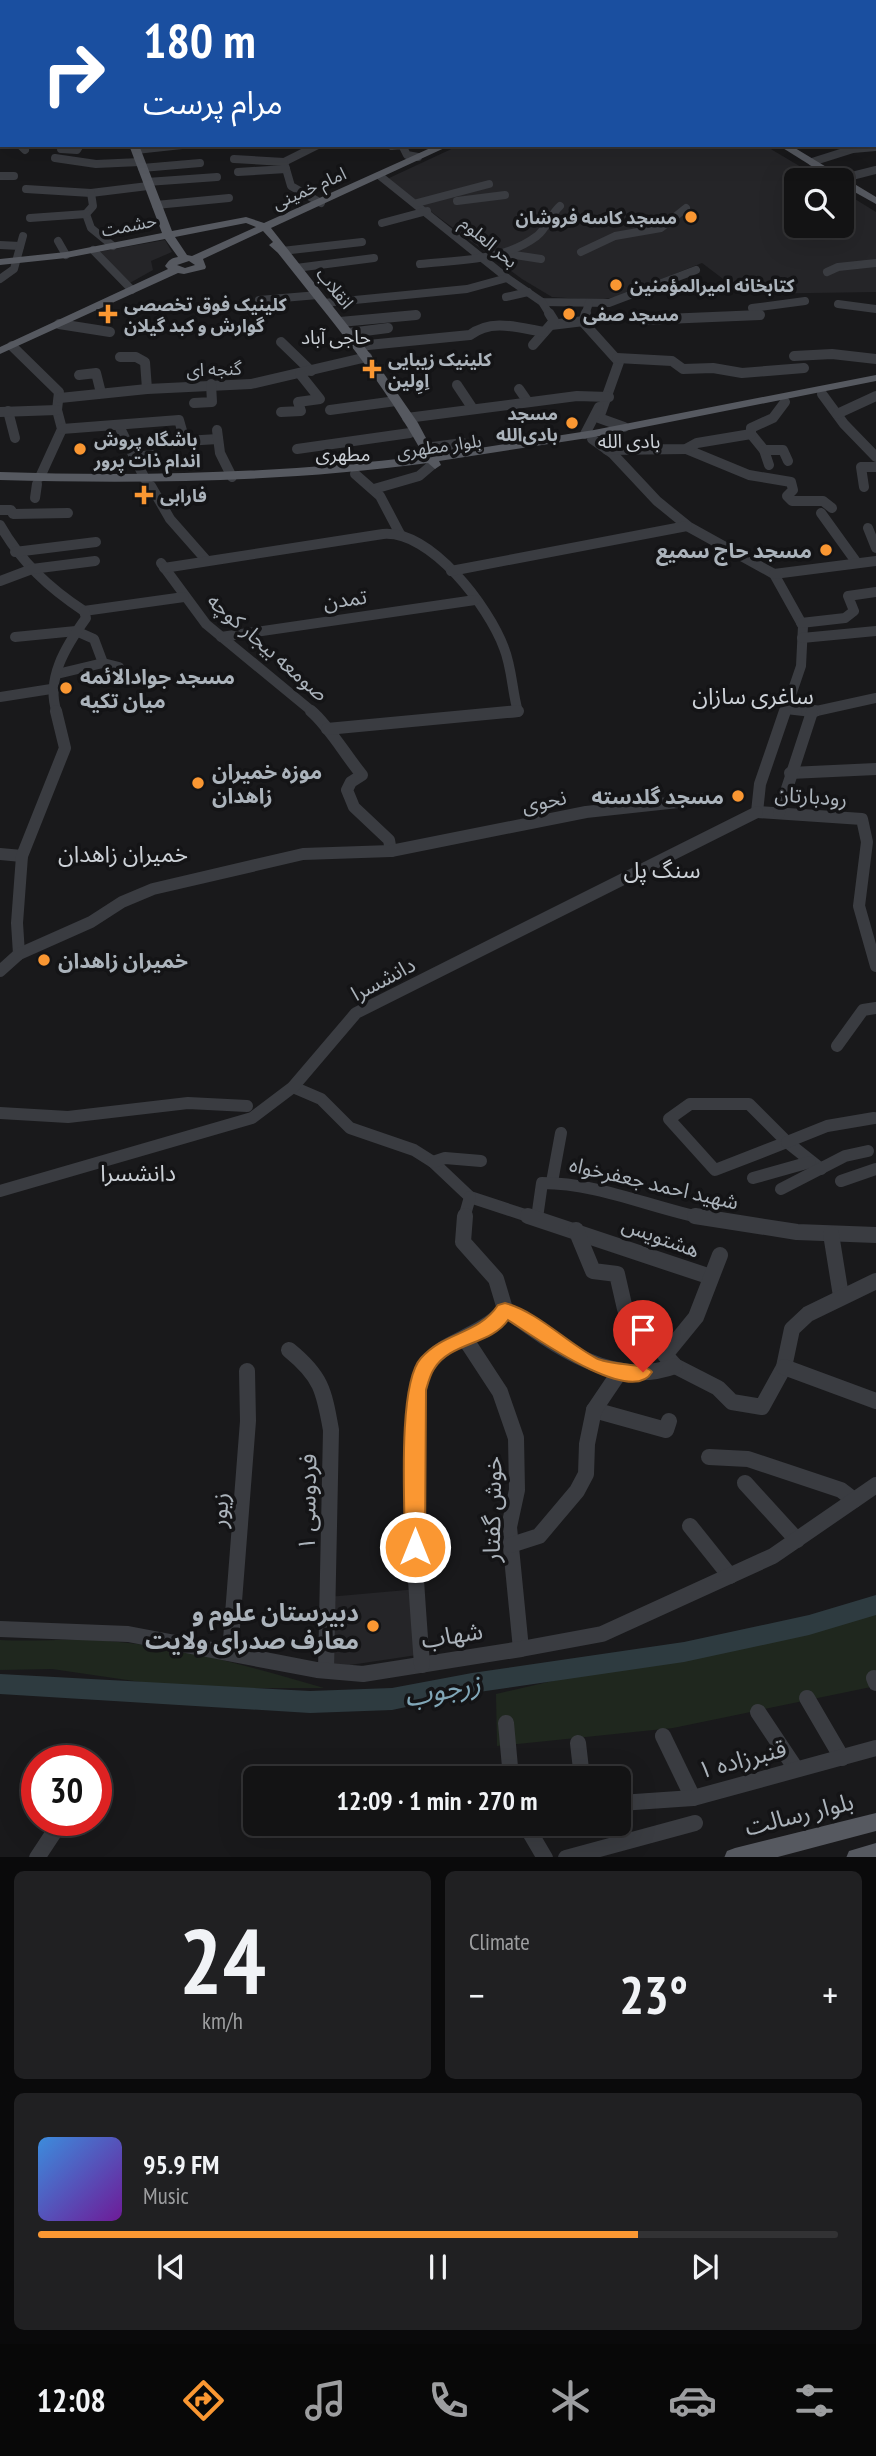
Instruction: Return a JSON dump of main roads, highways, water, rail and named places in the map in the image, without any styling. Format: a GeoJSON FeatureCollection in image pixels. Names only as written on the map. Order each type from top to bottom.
{"type":"FeatureCollection","features":[{"type":"Feature","properties":{"kind":"main road"},"geometry":{"type":"LineString","coordinates":[[135,147],[170,237],[192,259]]}},
{"type":"Feature","properties":{"kind":"main road","name":"امام خمینی"},"geometry":{"type":"LineString","coordinates":[[192,259],[260,232],[262,228],[441,147]]}},
{"type":"Feature","properties":{"kind":"main road"},"geometry":{"type":"LineString","coordinates":[[786,147],[822,168]]}},
{"type":"Feature","properties":{"kind":"main road"},"geometry":{"type":"LineString","coordinates":[[854,188],[875,200]]}},
{"type":"Feature","properties":{"kind":"main road","name":"حشمت"},"geometry":{"type":"LineString","coordinates":[[0,262],[66,255],[155,237],[170,237],[246,220],[257,223],[262,228]]}},
{"type":"Feature","properties":{"kind":"main road","name":"انقلاب"},"geometry":{"type":"LineString","coordinates":[[262,228],[367,357],[433,460]]}},
{"type":"Feature","properties":{"kind":"main road"},"geometry":{"type":"LineString","coordinates":[[175,270],[170,267],[171,262],[192,259]]}},
{"type":"Feature","properties":{"kind":"main road","name":"امام خمینی"},"geometry":{"type":"LineString","coordinates":[[175,270],[198,269],[202,265],[192,259]]}},
{"type":"Feature","properties":{"kind":"main road"},"geometry":{"type":"LineString","coordinates":[[0,351],[14,347],[175,270]]}},
{"type":"Feature","properties":{"kind":"main road","name":"بلوار مطهری"},"geometry":{"type":"LineString","coordinates":[[593,436],[624,427],[876,378]]}},
{"type":"Feature","properties":{"kind":"main road","name":"بلوار مطهری"},"geometry":{"type":"LineString","coordinates":[[0,481],[256,482],[355,474],[593,436],[876,384]]}},
{"type":"Feature","properties":{"kind":"main road","name":"انقلاب"},"geometry":{"type":"LineString","coordinates":[[406,416],[410,433],[424,456],[433,460]]}},
{"type":"Feature","properties":{"kind":"main road","name":"بلوار مطهری"},"geometry":{"type":"LineString","coordinates":[[148,482],[433,460]]}},
{"type":"Feature","properties":{"kind":"main road","name":"بلوار رسالت"},"geometry":{"type":"LineString","coordinates":[[736,1857],[873,1829]]}},
{"type":"Feature","properties":{"kind":"main road"},"geometry":{"type":"LineString","coordinates":[[857,1857],[876,1853]]}},
{"type":"Feature","properties":{"kind":"waterway","name":"زرجوب"},"geometry":{"type":"LineString","coordinates":[[0,1684],[310,1702],[392,1699],[472,1683],[684,1652],[809,1625],[876,1605]]}},
{"type":"Feature","properties":{"kind":"place","name":"مسجد کاسه فروشان"},"geometry":{"type":"Point","coordinates":[691,217]}},
{"type":"Feature","properties":{"kind":"place","name":"کتابخانه امیرالمؤمنین"},"geometry":{"type":"Point","coordinates":[616,285]}},
{"type":"Feature","properties":{"kind":"place","name":"کلینیک فوق تخصصی گوارش و کبد گیلان"},"geometry":{"type":"Point","coordinates":[108,314]}},
{"type":"Feature","properties":{"kind":"place","name":"مسجد صفی"},"geometry":{"type":"Point","coordinates":[569,314]}},
{"type":"Feature","properties":{"kind":"place","name":"کلینیک زیبایی اِوِلین"},"geometry":{"type":"Point","coordinates":[372,369]}},
{"type":"Feature","properties":{"kind":"place","name":"مسجد بادی‌الله"},"geometry":{"type":"Point","coordinates":[572,423]}},
{"type":"Feature","properties":{"kind":"place","name":"باشگاه پروش اندام ذات پرور"},"geometry":{"type":"Point","coordinates":[80,449]}},
{"type":"Feature","properties":{"kind":"place","name":"فارابی"},"geometry":{"type":"Point","coordinates":[144,495]}},
{"type":"Feature","properties":{"kind":"place","name":"مسجد حاج سمیع"},"geometry":{"type":"Point","coordinates":[826,550]}},
{"type":"Feature","properties":{"kind":"place","name":"مسجد جوادالائمه میان تکیه"},"geometry":{"type":"Point","coordinates":[66,688]}},
{"type":"Feature","properties":{"kind":"place","name":"موزه خمیران زاهدان"},"geometry":{"type":"Point","coordinates":[198,783]}},
{"type":"Feature","properties":{"kind":"place","name":"مسجد گلدسته"},"geometry":{"type":"Point","coordinates":[738,796]}},
{"type":"Feature","properties":{"kind":"place","name":"خمیران زاهدان"},"geometry":{"type":"Point","coordinates":[44,960]}},
{"type":"Feature","properties":{"kind":"place","name":"دبیرستان علوم و معارف صدرای ولایت"},"geometry":{"type":"Point","coordinates":[373,1626]}},
{"type":"Feature","properties":{"kind":"district","name":"حاجی آباد"},"geometry":{"type":"Point","coordinates":[336,337]}},
{"type":"Feature","properties":{"kind":"district","name":"بادی الله"},"geometry":{"type":"Point","coordinates":[629,441]}},
{"type":"Feature","properties":{"kind":"district","name":"مطهری"},"geometry":{"type":"Point","coordinates":[343,454]}},
{"type":"Feature","properties":{"kind":"district","name":"ساغری سازان"},"geometry":{"type":"Point","coordinates":[753,695]}},
{"type":"Feature","properties":{"kind":"district","name":"خمیران زاهدان"},"geometry":{"type":"Point","coordinates":[123,853]}},
{"type":"Feature","properties":{"kind":"district","name":"سنگ پل"},"geometry":{"type":"Point","coordinates":[662,869]}},
{"type":"Feature","properties":{"kind":"district","name":"دانشسرا"},"geometry":{"type":"Point","coordinates":[138,1172]}}]}
